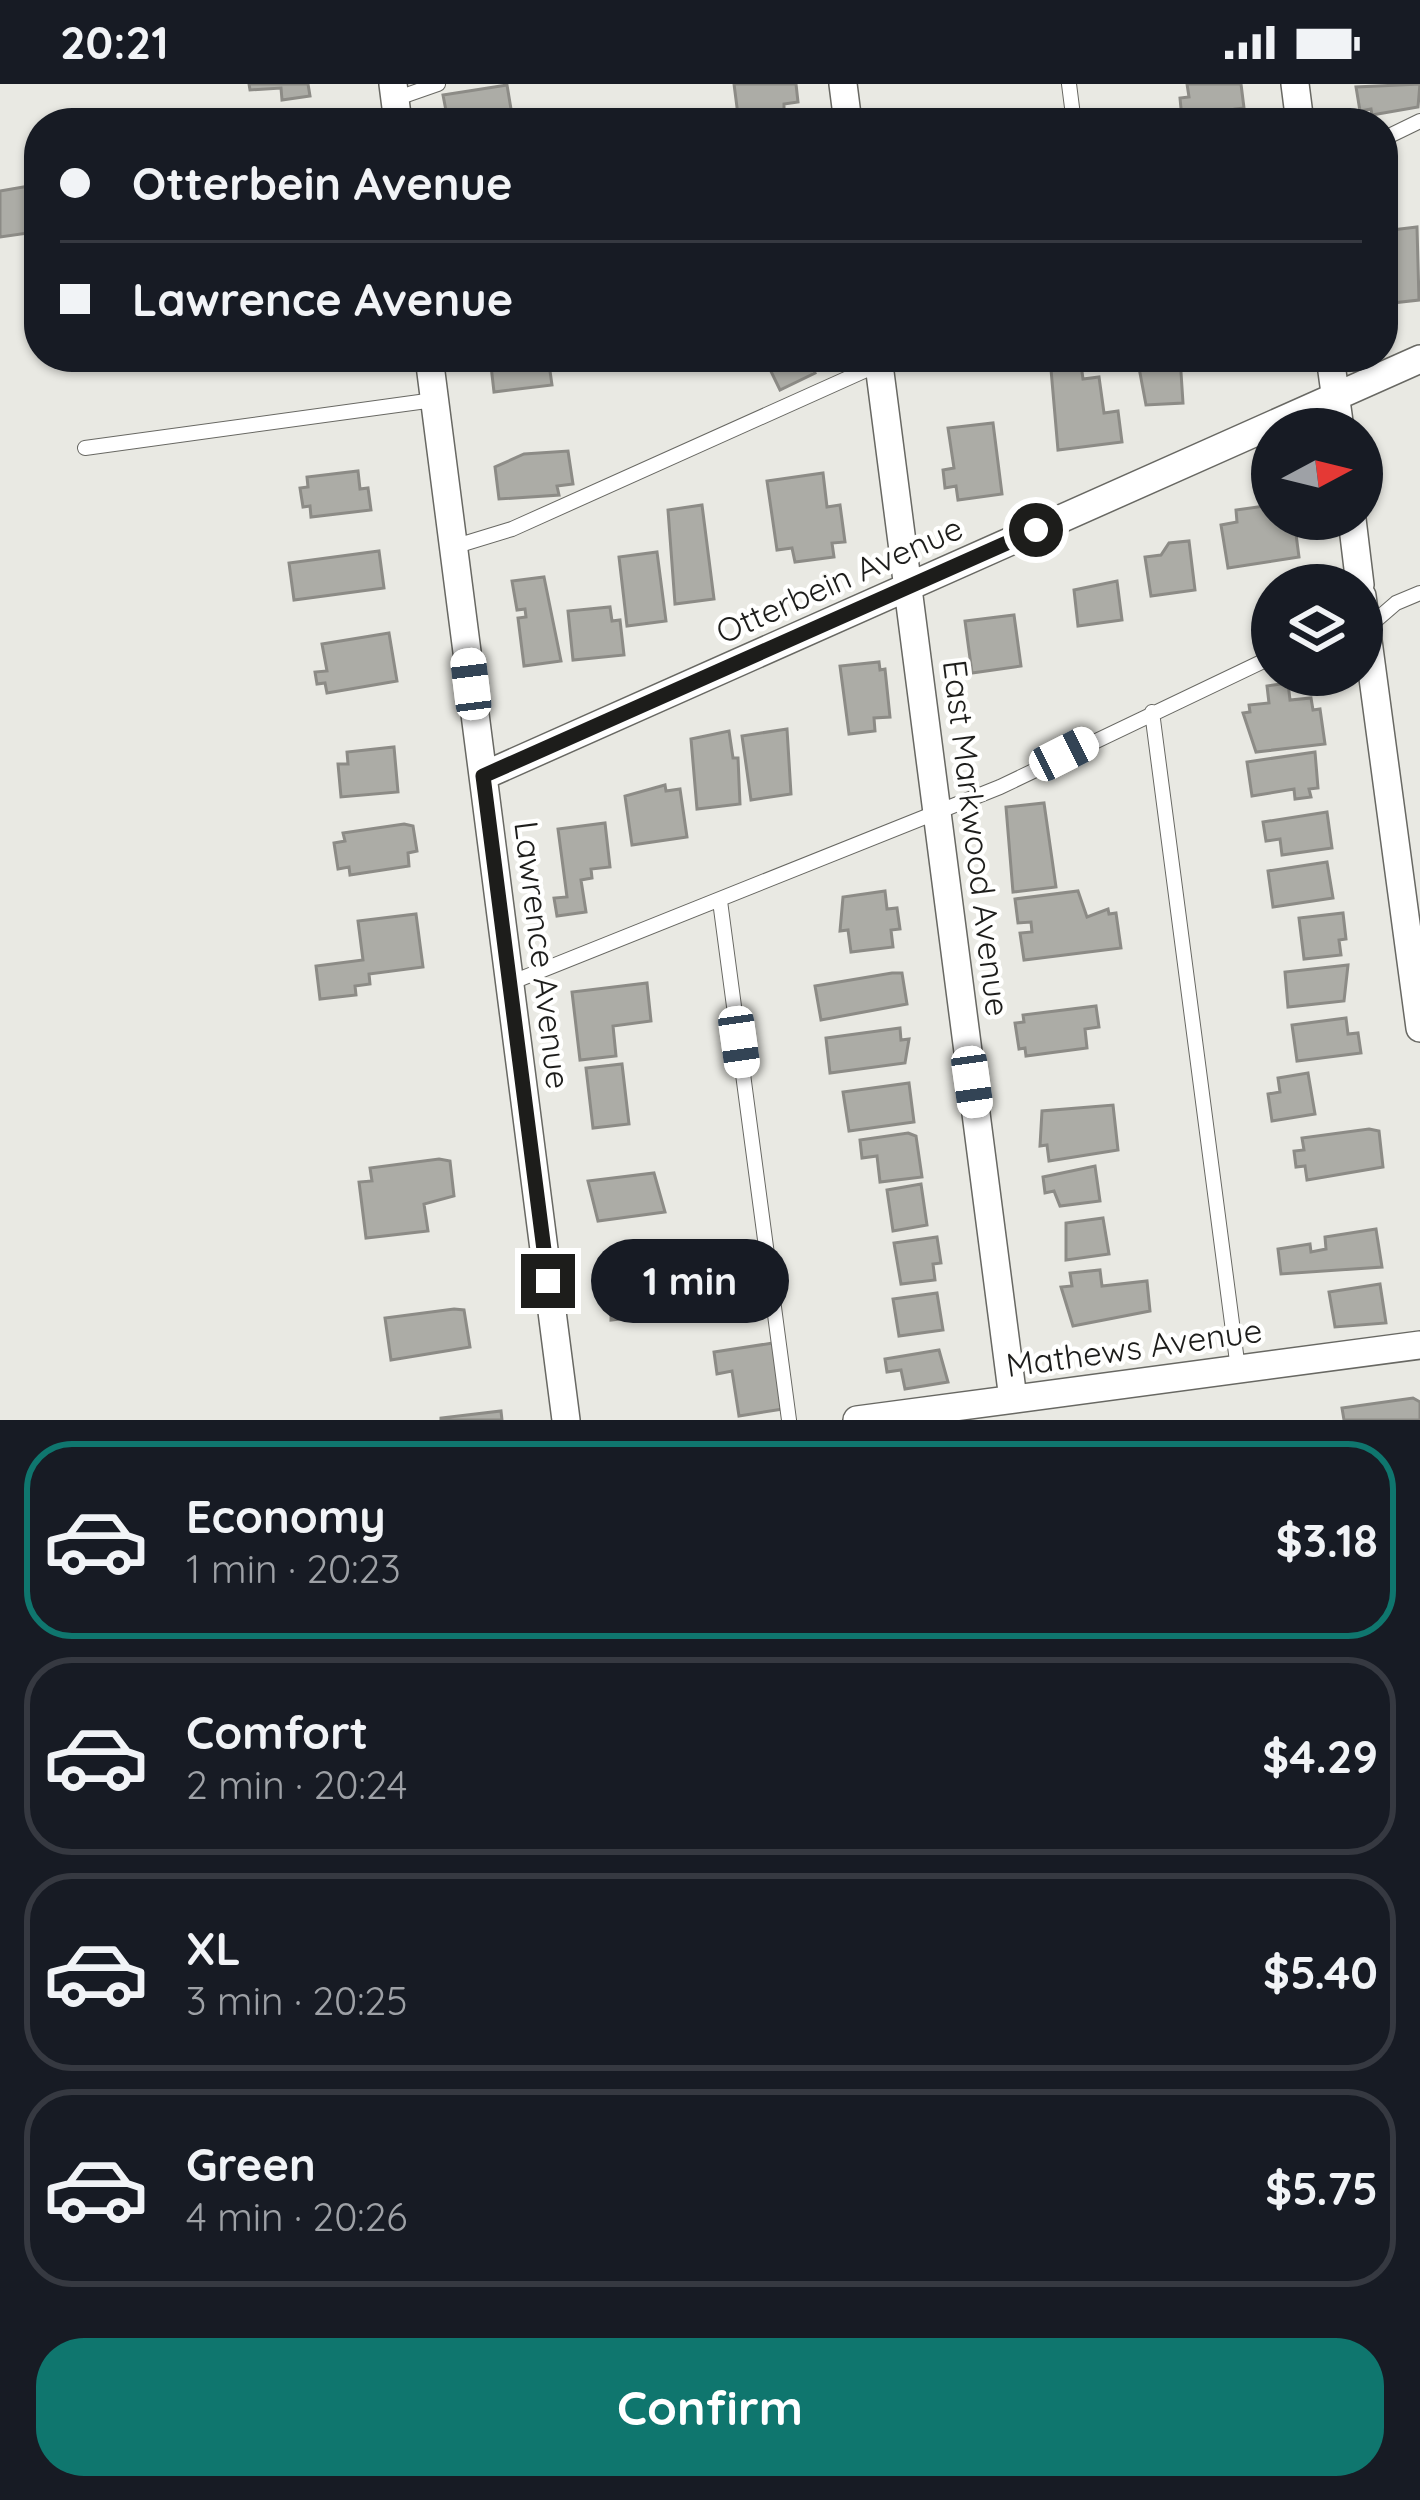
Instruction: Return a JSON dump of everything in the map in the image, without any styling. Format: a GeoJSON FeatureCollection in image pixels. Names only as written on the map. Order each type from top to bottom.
{"type":"FeatureCollection","features":[{"type":"Feature","properties":{"kind":"street","name":"Lawrence Avenue"},"geometry":{"type":"LineString","coordinates":[[431,372],[566,1420]]}},
{"type":"Feature","properties":{"kind":"street","name":"East Markwood Avenue"},"geometry":{"type":"LineString","coordinates":[[885,372],[908,587],[1013,1399]]}},
{"type":"Feature","properties":{"kind":"street"},"geometry":{"type":"LineString","coordinates":[[1332,372],[1337,408]]}},
{"type":"Feature","properties":{"kind":"street","name":"Otterbein Avenue"},"geometry":{"type":"LineString","coordinates":[[483,776],[1391,372]]}},
{"type":"Feature","properties":{"kind":"street"},"geometry":{"type":"LineString","coordinates":[[1373,696],[1420,1028]]}},
{"type":"Feature","properties":{"kind":"street","name":"Mathews Avenue"},"geometry":{"type":"LineString","coordinates":[[857,1420],[1420,1345]]}},
{"type":"Feature","properties":{"kind":"lane"},"geometry":{"type":"LineString","coordinates":[[395,102],[438,84]]}},
{"type":"Feature","properties":{"kind":"lane"},"geometry":{"type":"LineString","coordinates":[[453,547],[512,529],[858,372]]}},
{"type":"Feature","properties":{"kind":"lane"},"geometry":{"type":"LineString","coordinates":[[86,448],[434,400]]}},
{"type":"Feature","properties":{"kind":"lane"},"geometry":{"type":"LineString","coordinates":[[1383,614],[1420,593]]}},
{"type":"Feature","properties":{"kind":"lane"},"geometry":{"type":"LineString","coordinates":[[510,982],[1000,787],[1251,667]]}},
{"type":"Feature","properties":{"kind":"lane"},"geometry":{"type":"LineString","coordinates":[[1152,712],[1238,1369]]}},
{"type":"Feature","properties":{"kind":"lane"},"geometry":{"type":"LineString","coordinates":[[720,901],[789,1420]]}},
{"type":"Feature","properties":{"kind":"building"},"geometry":{"type":"Polygon","coordinates":[[[249,84],[308,84],[310,96],[282,100],[281,88],[250,90],[249,84]]]}},
{"type":"Feature","properties":{"kind":"building"},"geometry":{"type":"Polygon","coordinates":[[[734,84],[796,84],[798,102],[784,104],[784,108],[737,108],[734,84]]]}},
{"type":"Feature","properties":{"kind":"building"},"geometry":{"type":"Polygon","coordinates":[[[1187,84],[1241,84],[1244,108],[1181,108],[1180,98],[1189,97],[1187,84]]]}},
{"type":"Feature","properties":{"kind":"building"},"geometry":{"type":"Polygon","coordinates":[[[1420,84],[1418,107],[1360,108],[1356,87],[1420,84]]]}},
{"type":"Feature","properties":{"kind":"building"},"geometry":{"type":"Polygon","coordinates":[[[507,85],[511,108],[445,108],[443,95],[507,85]]]}},
{"type":"Feature","properties":{"kind":"building"},"geometry":{"type":"Polygon","coordinates":[[[24,187],[24,234],[0,237],[0,191],[24,187]]]}},
{"type":"Feature","properties":{"kind":"building"},"geometry":{"type":"Polygon","coordinates":[[[1417,227],[1419,300],[1398,302],[1398,229],[1417,227]]]}},
{"type":"Feature","properties":{"kind":"building"},"geometry":{"type":"Polygon","coordinates":[[[492,372],[550,372],[552,385],[494,392],[492,372]]]}},
{"type":"Feature","properties":{"kind":"building"},"geometry":{"type":"Polygon","coordinates":[[[771,372],[815,372],[815,373],[780,390],[771,372]]]}},
{"type":"Feature","properties":{"kind":"building"},"geometry":{"type":"Polygon","coordinates":[[[1051,372],[1082,372],[1083,379],[1099,377],[1104,413],[1118,411],[1122,442],[1058,450],[1051,372]]]}},
{"type":"Feature","properties":{"kind":"building"},"geometry":{"type":"Polygon","coordinates":[[[1140,372],[1181,372],[1183,403],[1146,405],[1140,372]]]}},
{"type":"Feature","properties":{"kind":"building"},"geometry":{"type":"Polygon","coordinates":[[[993,423],[1002,494],[958,500],[956,486],[945,488],[943,470],[954,468],[948,428],[993,423]]]}},
{"type":"Feature","properties":{"kind":"building"},"geometry":{"type":"Polygon","coordinates":[[[568,451],[573,484],[557,486],[559,495],[499,499],[495,467],[524,454],[568,451]]]}},
{"type":"Feature","properties":{"kind":"building"},"geometry":{"type":"Polygon","coordinates":[[[358,471],[360,489],[368,488],[371,510],[311,517],[310,506],[303,507],[300,488],[308,487],[307,477],[358,471]]]}},
{"type":"Feature","properties":{"kind":"building"},"geometry":{"type":"Polygon","coordinates":[[[823,473],[827,507],[840,505],[845,542],[832,543],[834,557],[795,562],[792,548],[777,550],[767,481],[823,473]]]}},
{"type":"Feature","properties":{"kind":"building"},"geometry":{"type":"Polygon","coordinates":[[[702,505],[714,599],[675,604],[668,510],[702,505]]]}},
{"type":"Feature","properties":{"kind":"building"},"geometry":{"type":"Polygon","coordinates":[[[1251,508],[1251,540],[1297,540],[1299,557],[1228,568],[1221,525],[1237,522],[1236,510],[1251,508]]]}},
{"type":"Feature","properties":{"kind":"building"},"geometry":{"type":"Polygon","coordinates":[[[1189,541],[1195,590],[1151,596],[1145,557],[1161,555],[1169,543],[1189,541]]]}},
{"type":"Feature","properties":{"kind":"building"},"geometry":{"type":"Polygon","coordinates":[[[379,551],[384,588],[294,600],[289,563],[379,551]]]}},
{"type":"Feature","properties":{"kind":"building"},"geometry":{"type":"Polygon","coordinates":[[[657,552],[666,621],[627,626],[619,557],[657,552]]]}},
{"type":"Feature","properties":{"kind":"building"},"geometry":{"type":"Polygon","coordinates":[[[544,577],[561,661],[524,666],[518,618],[526,617],[525,609],[517,610],[512,581],[544,577]]]}},
{"type":"Feature","properties":{"kind":"building"},"geometry":{"type":"Polygon","coordinates":[[[1117,581],[1122,620],[1078,626],[1074,590],[1117,581]]]}},
{"type":"Feature","properties":{"kind":"building"},"geometry":{"type":"Polygon","coordinates":[[[610,607],[612,621],[620,620],[624,655],[573,660],[568,611],[610,607]]]}},
{"type":"Feature","properties":{"kind":"building"},"geometry":{"type":"Polygon","coordinates":[[[1014,615],[1021,666],[972,673],[965,621],[1014,615]]]}},
{"type":"Feature","properties":{"kind":"building"},"geometry":{"type":"Polygon","coordinates":[[[389,633],[397,681],[327,693],[325,683],[317,684],[315,672],[327,671],[322,644],[389,633]]]}},
{"type":"Feature","properties":{"kind":"building"},"geometry":{"type":"Polygon","coordinates":[[[879,662],[880,670],[885,669],[890,717],[874,718],[875,731],[849,734],[840,666],[879,662]]]}},
{"type":"Feature","properties":{"kind":"building"},"geometry":{"type":"Polygon","coordinates":[[[1268,696],[1311,698],[1313,710],[1320,709],[1325,744],[1256,752],[1243,713],[1250,712],[1249,705],[1269,703],[1268,696]]]}},
{"type":"Feature","properties":{"kind":"building"},"geometry":{"type":"Polygon","coordinates":[[[787,729],[791,794],[751,800],[742,736],[787,729]]]}},
{"type":"Feature","properties":{"kind":"building"},"geometry":{"type":"Polygon","coordinates":[[[729,731],[733,758],[738,758],[740,804],[697,809],[691,739],[729,731]]]}},
{"type":"Feature","properties":{"kind":"building"},"geometry":{"type":"Polygon","coordinates":[[[394,747],[398,792],[341,797],[338,764],[348,764],[347,752],[394,747]]]}},
{"type":"Feature","properties":{"kind":"building"},"geometry":{"type":"Polygon","coordinates":[[[1315,752],[1318,788],[1309,789],[1311,797],[1295,799],[1294,789],[1252,796],[1247,762],[1315,752]]]}},
{"type":"Feature","properties":{"kind":"building"},"geometry":{"type":"Polygon","coordinates":[[[665,785],[666,791],[680,789],[687,837],[632,845],[625,796],[665,785]]]}},
{"type":"Feature","properties":{"kind":"building"},"geometry":{"type":"Polygon","coordinates":[[[1044,803],[1056,887],[1013,892],[1006,807],[1044,803]]]}},
{"type":"Feature","properties":{"kind":"building"},"geometry":{"type":"Polygon","coordinates":[[[1327,812],[1332,848],[1282,855],[1280,839],[1266,841],[1263,822],[1327,812]]]}},
{"type":"Feature","properties":{"kind":"building"},"geometry":{"type":"Polygon","coordinates":[[[605,823],[610,867],[591,869],[592,878],[581,880],[586,912],[557,916],[554,898],[567,897],[558,829],[605,823]]]}},
{"type":"Feature","properties":{"kind":"building"},"geometry":{"type":"Polygon","coordinates":[[[413,826],[417,851],[408,853],[409,866],[350,875],[349,867],[338,869],[334,843],[345,841],[343,833],[413,826]]]}},
{"type":"Feature","properties":{"kind":"building"},"geometry":{"type":"Polygon","coordinates":[[[1327,862],[1333,898],[1273,907],[1268,871],[1327,862]]]}},
{"type":"Feature","properties":{"kind":"building"},"geometry":{"type":"Polygon","coordinates":[[[885,891],[887,909],[897,908],[900,929],[891,930],[893,947],[851,952],[848,930],[840,931],[843,897],[885,891]]]}},
{"type":"Feature","properties":{"kind":"building"},"geometry":{"type":"Polygon","coordinates":[[[1078,891],[1087,917],[1108,909],[1109,914],[1116,913],[1121,948],[1024,960],[1020,933],[1032,932],[1031,922],[1018,923],[1015,899],[1078,891]]]}},
{"type":"Feature","properties":{"kind":"building"},"geometry":{"type":"Polygon","coordinates":[[[1343,913],[1346,939],[1339,940],[1341,955],[1304,959],[1299,918],[1343,913]]]}},
{"type":"Feature","properties":{"kind":"building"},"geometry":{"type":"Polygon","coordinates":[[[416,914],[423,967],[369,974],[370,984],[355,986],[356,995],[320,999],[316,966],[363,960],[358,921],[416,914]]]}},
{"type":"Feature","properties":{"kind":"building"},"geometry":{"type":"Polygon","coordinates":[[[1348,965],[1344,1001],[1288,1007],[1285,972],[1348,965]]]}},
{"type":"Feature","properties":{"kind":"building"},"geometry":{"type":"Polygon","coordinates":[[[902,973],[907,1004],[821,1020],[815,986],[902,973]]]}},
{"type":"Feature","properties":{"kind":"building"},"geometry":{"type":"Polygon","coordinates":[[[647,983],[651,1021],[613,1026],[616,1056],[580,1060],[572,992],[647,983]]]}},
{"type":"Feature","properties":{"kind":"building"},"geometry":{"type":"Polygon","coordinates":[[[1096,1006],[1099,1027],[1085,1029],[1087,1048],[1026,1056],[1025,1048],[1019,1049],[1015,1023],[1024,1022],[1023,1015],[1096,1006]]]}},
{"type":"Feature","properties":{"kind":"building"},"geometry":{"type":"Polygon","coordinates":[[[1346,1018],[1348,1034],[1358,1033],[1361,1053],[1297,1061],[1292,1025],[1346,1018]]]}},
{"type":"Feature","properties":{"kind":"building"},"geometry":{"type":"Polygon","coordinates":[[[900,1028],[901,1040],[909,1039],[905,1063],[830,1073],[826,1038],[900,1028]]]}},
{"type":"Feature","properties":{"kind":"building"},"geometry":{"type":"Polygon","coordinates":[[[622,1064],[629,1124],[593,1128],[586,1068],[622,1064]]]}},
{"type":"Feature","properties":{"kind":"building"},"geometry":{"type":"Polygon","coordinates":[[[1308,1073],[1315,1114],[1272,1121],[1268,1094],[1280,1092],[1278,1078],[1308,1073]]]}},
{"type":"Feature","properties":{"kind":"building"},"geometry":{"type":"Polygon","coordinates":[[[909,1083],[914,1122],[849,1131],[843,1092],[909,1083]]]}},
{"type":"Feature","properties":{"kind":"building"},"geometry":{"type":"Polygon","coordinates":[[[1113,1105],[1118,1150],[1049,1161],[1047,1145],[1040,1146],[1042,1111],[1113,1105]]]}},
{"type":"Feature","properties":{"kind":"building"},"geometry":{"type":"Polygon","coordinates":[[[1379,1131],[1383,1167],[1307,1180],[1305,1166],[1296,1167],[1294,1151],[1304,1150],[1302,1138],[1379,1131]]]}},
{"type":"Feature","properties":{"kind":"building"},"geometry":{"type":"Polygon","coordinates":[[[916,1136],[922,1177],[880,1182],[877,1156],[862,1158],[860,1140],[916,1136]]]}},
{"type":"Feature","properties":{"kind":"building"},"geometry":{"type":"Polygon","coordinates":[[[450,1161],[454,1196],[424,1204],[428,1231],[366,1238],[359,1182],[372,1181],[370,1168],[450,1161]]]}},
{"type":"Feature","properties":{"kind":"building"},"geometry":{"type":"Polygon","coordinates":[[[1095,1166],[1100,1201],[1060,1206],[1054,1191],[1045,1193],[1043,1177],[1095,1166]]]}},
{"type":"Feature","properties":{"kind":"building"},"geometry":{"type":"Polygon","coordinates":[[[654,1173],[665,1212],[598,1221],[588,1181],[654,1173]]]}},
{"type":"Feature","properties":{"kind":"building"},"geometry":{"type":"Polygon","coordinates":[[[921,1184],[927,1225],[893,1231],[887,1190],[921,1184]]]}},
{"type":"Feature","properties":{"kind":"building"},"geometry":{"type":"Polygon","coordinates":[[[1103,1218],[1109,1254],[1066,1260],[1066,1223],[1103,1218]]]}},
{"type":"Feature","properties":{"kind":"building"},"geometry":{"type":"Polygon","coordinates":[[[1376,1229],[1382,1267],[1281,1274],[1278,1249],[1310,1244],[1311,1252],[1326,1249],[1325,1237],[1376,1229]]]}},
{"type":"Feature","properties":{"kind":"building"},"geometry":{"type":"Polygon","coordinates":[[[937,1237],[941,1263],[933,1264],[935,1280],[901,1284],[894,1243],[937,1237]]]}},
{"type":"Feature","properties":{"kind":"building"},"geometry":{"type":"Polygon","coordinates":[[[684,1270],[690,1311],[611,1320],[612,1280],[684,1270]]]}},
{"type":"Feature","properties":{"kind":"building"},"geometry":{"type":"Polygon","coordinates":[[[1100,1270],[1102,1286],[1147,1281],[1150,1311],[1073,1326],[1061,1287],[1072,1286],[1070,1273],[1100,1270]]]}},
{"type":"Feature","properties":{"kind":"building"},"geometry":{"type":"Polygon","coordinates":[[[1380,1284],[1386,1323],[1335,1327],[1329,1292],[1380,1284]]]}},
{"type":"Feature","properties":{"kind":"building"},"geometry":{"type":"Polygon","coordinates":[[[937,1293],[943,1330],[899,1336],[893,1299],[937,1293]]]}},
{"type":"Feature","properties":{"kind":"building"},"geometry":{"type":"Polygon","coordinates":[[[464,1310],[470,1347],[391,1360],[385,1318],[464,1310]]]}},
{"type":"Feature","properties":{"kind":"building"},"geometry":{"type":"Polygon","coordinates":[[[773,1343],[783,1409],[739,1416],[732,1371],[717,1374],[714,1352],[773,1343]]]}},
{"type":"Feature","properties":{"kind":"building"},"geometry":{"type":"Polygon","coordinates":[[[939,1350],[948,1382],[905,1389],[901,1370],[887,1372],[885,1359],[939,1350]]]}},
{"type":"Feature","properties":{"kind":"building"},"geometry":{"type":"Polygon","coordinates":[[[1413,1398],[1420,1402],[1420,1420],[1344,1420],[1342,1408],[1413,1398]]]}},
{"type":"Feature","properties":{"kind":"building"},"geometry":{"type":"Polygon","coordinates":[[[501,1411],[502,1420],[441,1420],[441,1418],[501,1411]]]}},
{"type":"Feature","properties":{"kind":"route"},"geometry":{"type":"LineString","coordinates":[[548,1281],[483,776],[1036,530]]}}]}
